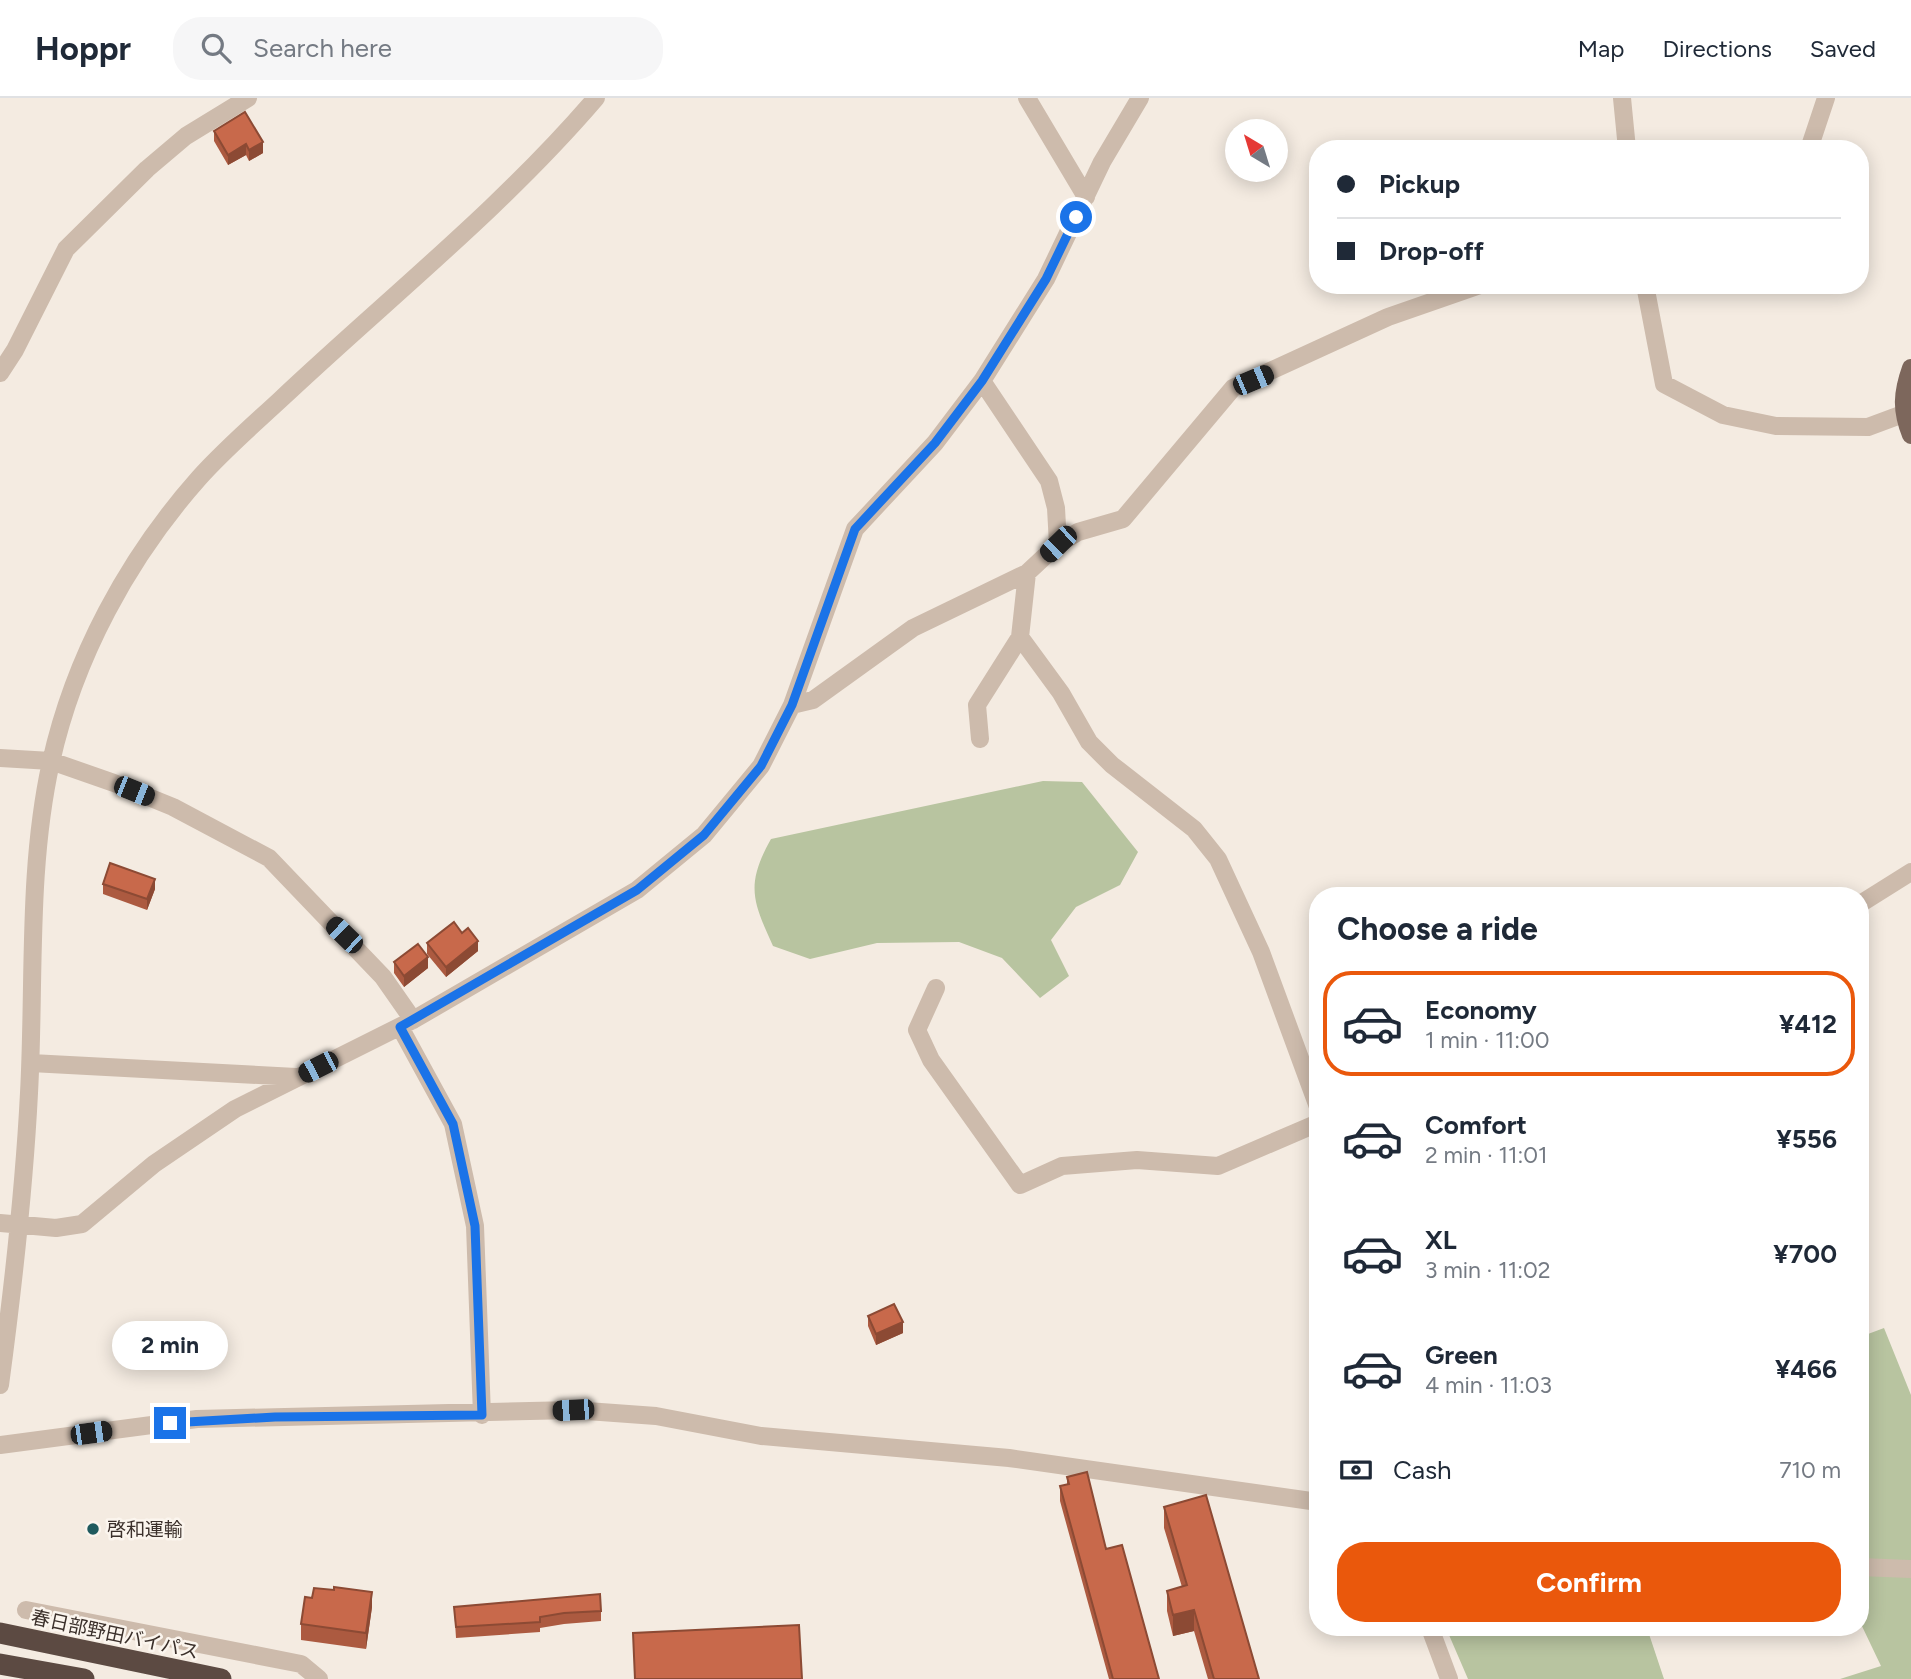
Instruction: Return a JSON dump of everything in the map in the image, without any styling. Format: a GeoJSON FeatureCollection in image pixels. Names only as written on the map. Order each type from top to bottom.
{"type":"FeatureCollection","features":[{"type":"Feature","properties":{"kind":"highway","name":"春日部野田バイパス"},"geometry":{"type":"LineString","coordinates":[[0,1633],[221,1679]]}},
{"type":"Feature","properties":{"kind":"highway"},"geometry":{"type":"LineString","coordinates":[[0,1664],[83,1679]]}},
{"type":"Feature","properties":{"kind":"main road"},"geometry":{"type":"LineString","coordinates":[[1911,368],[1904,387],[1903,414],[1911,435]]}},
{"type":"Feature","properties":{"kind":"street"},"geometry":{"type":"LineString","coordinates":[[0,373],[66,249],[147,169],[186,136],[248,98]]}},
{"type":"Feature","properties":{"kind":"street"},"geometry":{"type":"LineString","coordinates":[[0,1385],[21,1225],[31,1063],[37,866],[51,761],[85,657],[135,561],[184,497],[272,407],[536,164],[596,98]]}},
{"type":"Feature","properties":{"kind":"street"},"geometry":{"type":"LineString","coordinates":[[1027,98],[1086,197]]}},
{"type":"Feature","properties":{"kind":"street"},"geometry":{"type":"LineString","coordinates":[[0,1223],[56,1228],[82,1224],[154,1164],[235,1109],[406,1023],[637,890],[704,835],[761,766],[792,705],[855,529],[935,443],[982,381],[1046,279],[1086,197],[1140,98]]}},
{"type":"Feature","properties":{"kind":"street"},"geometry":{"type":"LineString","coordinates":[[1622,98],[1626,140]]}},
{"type":"Feature","properties":{"kind":"street"},"geometry":{"type":"LineString","coordinates":[[1812,140],[1826,98]]}},
{"type":"Feature","properties":{"kind":"street"},"geometry":{"type":"LineString","coordinates":[[792,705],[813,700],[912,628],[1027,573],[1058,544],[1078,532],[1123,519],[1233,388],[1388,317],[1454,294]]}},
{"type":"Feature","properties":{"kind":"street"},"geometry":{"type":"LineString","coordinates":[[1647,294],[1664,384],[1723,415],[1776,426],[1868,427],[1903,414]]}},
{"type":"Feature","properties":{"kind":"street"},"geometry":{"type":"LineString","coordinates":[[982,381],[1049,481],[1056,508],[1058,544]]}},
{"type":"Feature","properties":{"kind":"street"},"geometry":{"type":"LineString","coordinates":[[980,739],[977,705],[1020,637],[1027,573]]}},
{"type":"Feature","properties":{"kind":"street"},"geometry":{"type":"LineString","coordinates":[[1020,637],[1061,693],[1089,742],[1112,765],[1194,829],[1219,859],[1261,952],[1309,1083]]}},
{"type":"Feature","properties":{"kind":"street"},"geometry":{"type":"LineString","coordinates":[[0,758],[51,761],[173,807],[269,858],[383,977],[453,1124],[475,1226],[482,1415]]}},
{"type":"Feature","properties":{"kind":"street"},"geometry":{"type":"LineString","coordinates":[[1869,898],[1911,872]]}},
{"type":"Feature","properties":{"kind":"street"},"geometry":{"type":"LineString","coordinates":[[936,988],[917,1030],[931,1060],[1020,1185],[1062,1166],[1137,1160],[1218,1166],[1309,1127]]}},
{"type":"Feature","properties":{"kind":"street"},"geometry":{"type":"LineString","coordinates":[[31,1063],[298,1077]]}},
{"type":"Feature","properties":{"kind":"street"},"geometry":{"type":"LineString","coordinates":[[0,1445],[197,1419],[482,1415],[573,1410],[656,1416],[761,1436],[1009,1458],[1309,1501]]}},
{"type":"Feature","properties":{"kind":"street"},"geometry":{"type":"LineString","coordinates":[[1869,1567],[1911,1569]]}},
{"type":"Feature","properties":{"kind":"street"},"geometry":{"type":"LineString","coordinates":[[26,1610],[301,1664],[319,1679]]}},
{"type":"Feature","properties":{"kind":"street"},"geometry":{"type":"LineString","coordinates":[[1433,1636],[1449,1679]]}},
{"type":"Feature","properties":{"kind":"street"},"geometry":{"type":"LineString","coordinates":[[185,1672],[190,1642]]}},
{"type":"Feature","properties":{"kind":"green space"},"geometry":{"type":"Polygon","coordinates":[[[1043,781],[1082,782],[1138,852],[1120,885],[1076,907],[1051,940],[1069,976],[1040,998],[1002,958],[959,942],[877,943],[810,959],[773,946],[755,893],[758,869],[771,839],[1043,781]]]}},
{"type":"Feature","properties":{"kind":"green space"},"geometry":{"type":"Polygon","coordinates":[[[1884,1328],[1911,1395],[1911,1679],[1840,1679],[1881,1666],[1867,1636],[1869,1636],[1869,1334],[1884,1328]]]}},
{"type":"Feature","properties":{"kind":"green space"},"geometry":{"type":"Polygon","coordinates":[[[1449,1636],[1650,1636],[1664,1679],[1468,1679],[1449,1636]]]}},
{"type":"Feature","properties":{"kind":"building"},"geometry":{"type":"Polygon","coordinates":[[[245,112],[263,142],[249,150],[246,144],[228,155],[214,131],[245,112]]]}},
{"type":"Feature","properties":{"kind":"building"},"geometry":{"type":"Polygon","coordinates":[[[110,863],[155,879],[147,899],[103,884],[110,863]]]}},
{"type":"Feature","properties":{"kind":"building"},"geometry":{"type":"Polygon","coordinates":[[[454,922],[462,933],[468,928],[478,941],[446,967],[427,943],[454,922]]]}},
{"type":"Feature","properties":{"kind":"building"},"geometry":{"type":"Polygon","coordinates":[[[418,944],[428,957],[404,976],[394,962],[418,944]]]}},
{"type":"Feature","properties":{"kind":"building"},"geometry":{"type":"Polygon","coordinates":[[[894,1304],[903,1322],[876,1334],[868,1316],[894,1304]]]}},
{"type":"Feature","properties":{"kind":"building"},"geometry":{"type":"Polygon","coordinates":[[[1087,1472],[1106,1549],[1122,1545],[1159,1679],[1113,1679],[1060,1486],[1069,1484],[1067,1477],[1087,1472]]]}},
{"type":"Feature","properties":{"kind":"building"},"geometry":{"type":"Polygon","coordinates":[[[1206,1495],[1259,1679],[1214,1679],[1194,1610],[1173,1615],[1167,1591],[1187,1585],[1164,1507],[1206,1495]]]}},
{"type":"Feature","properties":{"kind":"building"},"geometry":{"type":"Polygon","coordinates":[[[334,1587],[372,1592],[366,1633],[301,1624],[305,1597],[312,1598],[314,1588],[334,1590],[334,1587]]]}},
{"type":"Feature","properties":{"kind":"building"},"geometry":{"type":"Polygon","coordinates":[[[600,1594],[601,1611],[540,1617],[540,1622],[456,1627],[454,1607],[600,1594]]]}},
{"type":"Feature","properties":{"kind":"building"},"geometry":{"type":"Polygon","coordinates":[[[799,1625],[802,1679],[635,1679],[633,1633],[799,1625]]]}},
{"type":"Feature","properties":{"kind":"place","name":"啓和運輸"},"geometry":{"type":"Point","coordinates":[93,1529]}},
{"type":"Feature","properties":{"kind":"route"},"geometry":{"type":"LineString","coordinates":[[170,1423],[197,1419],[275,1417],[482,1415],[475,1226],[453,1124],[400,1027],[637,890],[704,835],[761,766],[792,705],[855,529],[935,443],[982,381],[1046,279],[1076,217]]}}]}
